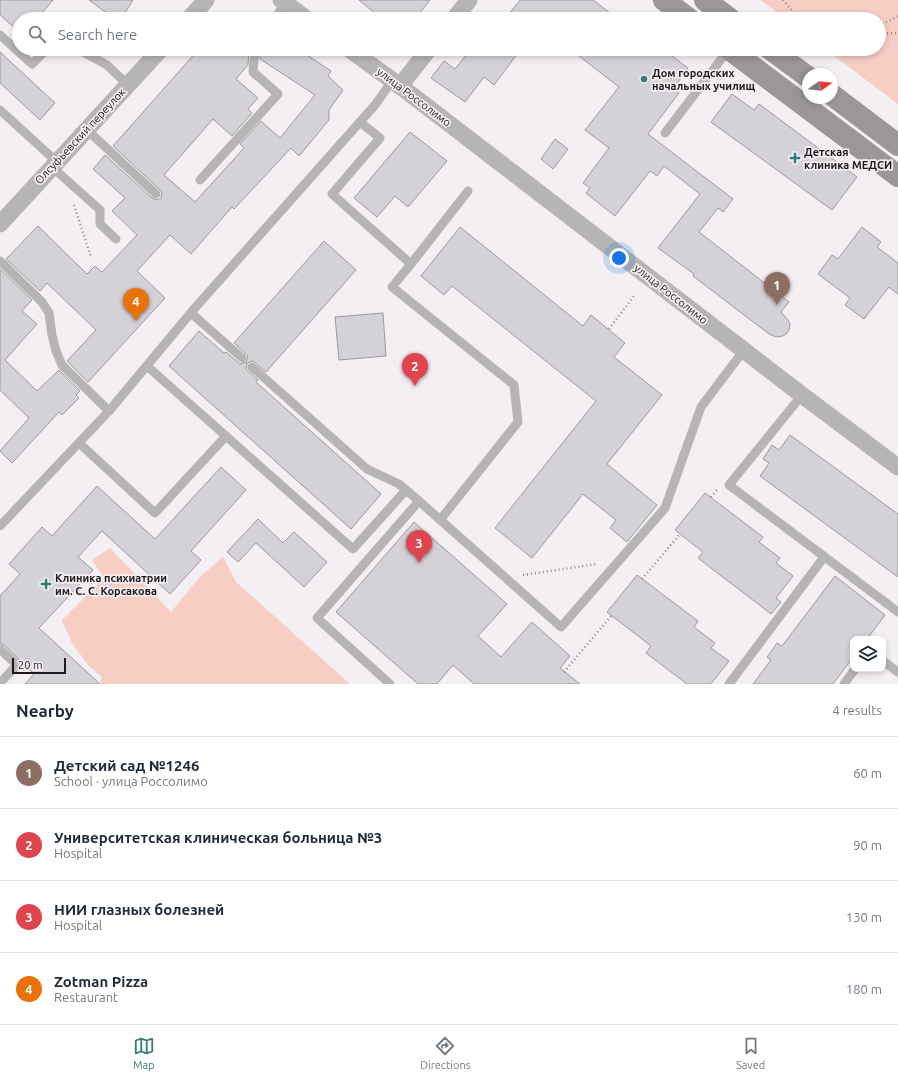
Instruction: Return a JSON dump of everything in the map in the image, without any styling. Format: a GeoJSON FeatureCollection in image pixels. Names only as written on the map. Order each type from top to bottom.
{"type":"FeatureCollection","features":[{"type":"Feature","properties":{"kind":"main road"},"geometry":{"type":"LineString","coordinates":[[664,0],[680,12]]}},
{"type":"Feature","properties":{"kind":"main road"},"geometry":{"type":"LineString","coordinates":[[705,0],[721,12]]}},
{"type":"Feature","properties":{"kind":"main road"},"geometry":{"type":"LineString","coordinates":[[738,56],[898,176]]}},
{"type":"Feature","properties":{"kind":"main road"},"geometry":{"type":"LineString","coordinates":[[780,56],[802,73]]}},
{"type":"Feature","properties":{"kind":"main road"},"geometry":{"type":"LineString","coordinates":[[838,100],[898,145]]}},
{"type":"Feature","properties":{"kind":"street"},"geometry":{"type":"LineString","coordinates":[[195,12],[206,0]]}},
{"type":"Feature","properties":{"kind":"street"},"geometry":{"type":"LineString","coordinates":[[460,12],[469,0]]}},
{"type":"Feature","properties":{"kind":"street"},"geometry":{"type":"LineString","coordinates":[[284,2],[298,12]]}},
{"type":"Feature","properties":{"kind":"street","name":"Олсуфьевский переулок"},"geometry":{"type":"LineString","coordinates":[[0,224],[155,56]]}},
{"type":"Feature","properties":{"kind":"street","name":"улица Россолимо"},"geometry":{"type":"LineString","coordinates":[[358,56],[898,467]]}},
{"type":"Feature","properties":{"kind":"street"},"geometry":{"type":"LineString","coordinates":[[396,84],[422,56]]}},
{"type":"Feature","properties":{"kind":"lane"},"geometry":{"type":"LineString","coordinates":[[278,12],[284,2]]}},
{"type":"Feature","properties":{"kind":"lane"},"geometry":{"type":"LineString","coordinates":[[0,35],[12,46]]}},
{"type":"Feature","properties":{"kind":"lane"},"geometry":{"type":"LineString","coordinates":[[23,56],[32,64],[39,56]]}},
{"type":"Feature","properties":{"kind":"lane"},"geometry":{"type":"LineString","coordinates":[[91,56],[107,65],[128,85]]}},
{"type":"Feature","properties":{"kind":"lane"},"geometry":{"type":"LineString","coordinates":[[200,180],[278,94],[253,72],[254,56]]}},
{"type":"Feature","properties":{"kind":"lane"},"geometry":{"type":"LineString","coordinates":[[665,133],[724,56]]}},
{"type":"Feature","properties":{"kind":"lane"},"geometry":{"type":"LineString","coordinates":[[0,526],[110,411],[191,313],[360,122],[396,84]]}},
{"type":"Feature","properties":{"kind":"lane"},"geometry":{"type":"LineString","coordinates":[[0,110],[100,210],[100,224],[116,239]]}},
{"type":"Feature","properties":{"kind":"lane"},"geometry":{"type":"LineString","coordinates":[[360,122],[380,138],[332,194],[411,264]]}},
{"type":"Feature","properties":{"kind":"lane"},"geometry":{"type":"LineString","coordinates":[[87,130],[156,194]]}},
{"type":"Feature","properties":{"kind":"lane"},"geometry":{"type":"LineString","coordinates":[[440,520],[518,422],[514,385],[392,287],[468,191]]}},
{"type":"Feature","properties":{"kind":"lane"},"geometry":{"type":"LineString","coordinates":[[0,261],[42,302],[49,313],[56,352],[62,365],[110,411]]}},
{"type":"Feature","properties":{"kind":"lane"},"geometry":{"type":"LineString","coordinates":[[191,313],[242,358]]}},
{"type":"Feature","properties":{"kind":"lane"},"geometry":{"type":"LineString","coordinates":[[252,367],[367,469],[399,484],[562,627],[665,508],[701,407],[744,350]]}},
{"type":"Feature","properties":{"kind":"lane"},"geometry":{"type":"LineString","coordinates":[[147,366],[353,549],[406,490]]}},
{"type":"Feature","properties":{"kind":"lane"},"geometry":{"type":"LineString","coordinates":[[802,395],[729,485],[898,612]]}},
{"type":"Feature","properties":{"kind":"lane"},"geometry":{"type":"LineString","coordinates":[[79,443],[155,513],[226,436]]}},
{"type":"Feature","properties":{"kind":"lane"},"geometry":{"type":"LineString","coordinates":[[390,684],[317,618],[419,501]]}},
{"type":"Feature","properties":{"kind":"lane"},"geometry":{"type":"LineString","coordinates":[[729,684],[824,556]]}},
{"type":"Feature","properties":{"kind":"lane"},"geometry":{"type":"LineString","coordinates":[[0,649],[16,665],[0,683]]}},
{"type":"Feature","properties":{"kind":"lane"},"geometry":{"type":"LineString","coordinates":[[886,663],[897,670]]}},
{"type":"Feature","properties":{"kind":"lane"},"geometry":{"type":"LineString","coordinates":[[844,684],[853,672]]}},
{"type":"Feature","properties":{"kind":"path"},"geometry":{"type":"LineString","coordinates":[[783,0],[793,12]]}},
{"type":"Feature","properties":{"kind":"path"},"geometry":{"type":"LineString","coordinates":[[886,22],[898,16]]}},
{"type":"Feature","properties":{"kind":"path"},"geometry":{"type":"LineString","coordinates":[[886,34],[898,33]]}},
{"type":"Feature","properties":{"kind":"path"},"geometry":{"type":"LineString","coordinates":[[72,200],[91,257]]}},
{"type":"Feature","properties":{"kind":"path"},"geometry":{"type":"LineString","coordinates":[[609,330],[634,296]]}},
{"type":"Feature","properties":{"kind":"path"},"geometry":{"type":"LineString","coordinates":[[642,579],[680,534]]}},
{"type":"Feature","properties":{"kind":"path"},"geometry":{"type":"LineString","coordinates":[[506,578],[620,560]]}},
{"type":"Feature","properties":{"kind":"path"},"geometry":{"type":"LineString","coordinates":[[564,672],[612,615]]}},
{"type":"Feature","properties":{"kind":"shaded area"},"geometry":{"type":"Polygon","coordinates":[[[761,0],[898,0],[898,104],[834,56],[886,56],[886,12],[777,12],[761,0]]]}},
{"type":"Feature","properties":{"kind":"shaded area"},"geometry":{"type":"Polygon","coordinates":[[[110,548],[171,612],[200,577],[223,557],[236,582],[350,684],[100,684],[102,677],[89,666],[72,643],[62,620],[104,578],[92,560],[110,548]]]}},
{"type":"Feature","properties":{"kind":"building"},"geometry":{"type":"Polygon","coordinates":[[[0,0],[53,0],[43,12],[12,12],[12,26],[0,15],[0,0]]]}},
{"type":"Feature","properties":{"kind":"building"},"geometry":{"type":"Polygon","coordinates":[[[89,0],[133,0],[125,12],[105,12],[89,0]]]}},
{"type":"Feature","properties":{"kind":"building"},"geometry":{"type":"Polygon","coordinates":[[[359,0],[430,0],[421,12],[374,12],[359,0]]]}},
{"type":"Feature","properties":{"kind":"building"},"geometry":{"type":"Polygon","coordinates":[[[520,0],[593,0],[609,12],[511,12],[520,0]]]}},
{"type":"Feature","properties":{"kind":"building"},"geometry":{"type":"Polygon","coordinates":[[[0,52],[55,103],[40,120],[0,83],[0,52]]]}},
{"type":"Feature","properties":{"kind":"building"},"geometry":{"type":"Polygon","coordinates":[[[193,56],[249,56],[248,65],[236,79],[258,98],[248,109],[252,113],[232,136],[213,119],[164,175],[195,202],[244,148],[240,144],[261,121],[280,138],[315,95],[260,59],[260,56],[308,56],[331,71],[328,76],[343,90],[329,110],[329,120],[299,156],[291,148],[234,209],[232,207],[191,254],[170,235],[137,271],[165,298],[88,382],[67,361],[96,330],[47,283],[40,291],[6,259],[38,226],[87,274],[95,266],[102,272],[137,235],[112,211],[125,198],[93,169],[105,155],[152,198],[157,200],[161,198],[162,193],[113,146],[193,56]]]}},
{"type":"Feature","properties":{"kind":"building"},"geometry":{"type":"Polygon","coordinates":[[[465,56],[516,56],[494,85],[484,77],[465,102],[431,78],[444,61],[455,69],[465,56]]]}},
{"type":"Feature","properties":{"kind":"building"},"geometry":{"type":"Polygon","coordinates":[[[579,56],[672,56],[688,68],[673,89],[679,93],[648,134],[733,199],[723,212],[718,208],[699,232],[789,302],[781,312],[790,324],[789,330],[783,336],[776,337],[769,334],[693,276],[694,274],[658,248],[700,194],[664,166],[657,176],[650,171],[615,216],[586,193],[590,188],[583,183],[609,148],[585,130],[619,87],[579,56]]]}},
{"type":"Feature","properties":{"kind":"building","name":"Детская клиника МЕДСИ"},"geometry":{"type":"Polygon","coordinates":[[[732,94],[754,110],[759,104],[857,177],[832,210],[711,122],[732,94]]]}},
{"type":"Feature","properties":{"kind":"building"},"geometry":{"type":"Polygon","coordinates":[[[410,132],[447,161],[408,207],[395,196],[377,217],[354,198],[410,132]]]}},
{"type":"Feature","properties":{"kind":"building"},"geometry":{"type":"Polygon","coordinates":[[[555,139],[568,149],[553,169],[541,159],[555,139]]]}},
{"type":"Feature","properties":{"kind":"building"},"geometry":{"type":"Polygon","coordinates":[[[460,227],[583,326],[591,315],[625,343],[614,357],[662,395],[607,464],[657,505],[627,542],[610,528],[616,520],[583,494],[532,558],[495,528],[596,401],[452,286],[444,295],[421,276],[460,227]]]}},
{"type":"Feature","properties":{"kind":"building"},"geometry":{"type":"Polygon","coordinates":[[[862,227],[881,242],[877,247],[898,263],[898,294],[889,287],[864,319],[845,305],[850,298],[818,274],[832,255],[838,259],[862,227]]]}},
{"type":"Feature","properties":{"kind":"building"},"geometry":{"type":"Polygon","coordinates":[[[324,241],[356,270],[266,372],[253,361],[247,363],[246,369],[258,380],[256,382],[381,494],[351,529],[169,366],[199,331],[224,353],[226,352],[240,364],[246,362],[248,356],[234,343],[324,241]]]}},
{"type":"Feature","properties":{"kind":"building"},"geometry":{"type":"Polygon","coordinates":[[[0,269],[32,300],[22,311],[37,324],[5,360],[37,391],[59,370],[80,391],[76,395],[79,398],[62,415],[59,412],[12,463],[0,451],[29,418],[0,390],[0,269]]]}},
{"type":"Feature","properties":{"kind":"building"},"geometry":{"type":"Polygon","coordinates":[[[383,313],[386,356],[339,360],[335,317],[383,313]]]}},
{"type":"Feature","properties":{"kind":"building"},"geometry":{"type":"Polygon","coordinates":[[[790,435],[898,514],[898,577],[760,476],[769,463],[763,459],[772,445],[779,450],[790,435]]]}},
{"type":"Feature","properties":{"kind":"building","name":"Клиника психиатрии им. С. С. Корсакова"},"geometry":{"type":"Polygon","coordinates":[[[221,467],[246,490],[191,551],[201,560],[170,594],[102,531],[78,557],[93,570],[39,628],[100,684],[25,684],[34,674],[4,645],[0,643],[0,596],[20,574],[9,564],[42,527],[52,536],[97,486],[155,539],[221,467]]]}},
{"type":"Feature","properties":{"kind":"building"},"geometry":{"type":"Polygon","coordinates":[[[705,493],[763,537],[759,542],[780,558],[776,563],[793,576],[776,598],[781,602],[771,614],[698,558],[703,552],[675,530],[705,493]]]}},
{"type":"Feature","properties":{"kind":"building"},"geometry":{"type":"Polygon","coordinates":[[[258,519],[283,543],[294,532],[327,562],[304,587],[256,543],[238,562],[227,552],[258,519]]]}},
{"type":"Feature","properties":{"kind":"building"},"geometry":{"type":"Polygon","coordinates":[[[414,522],[507,604],[478,636],[501,657],[532,622],[570,656],[560,668],[580,684],[474,684],[453,665],[437,684],[418,684],[336,612],[414,522]]]}},
{"type":"Feature","properties":{"kind":"building"},"geometry":{"type":"Polygon","coordinates":[[[637,575],[698,621],[694,627],[715,643],[711,648],[729,661],[711,684],[687,684],[646,653],[651,646],[607,612],[637,575]]]}},
{"type":"Feature","properties":{"kind":"building"},"geometry":{"type":"Polygon","coordinates":[[[835,576],[885,615],[869,636],[850,636],[850,661],[833,684],[753,684],[771,660],[767,657],[777,643],[782,646],[835,576]]]}},
{"type":"Feature","properties":{"kind":"place","name":"Дом городских начальных училищ"},"geometry":{"type":"Point","coordinates":[644,79]}},
{"type":"Feature","properties":{"kind":"place","name":"Детская клиника МЕДСИ"},"geometry":{"type":"Point","coordinates":[795,158]}},
{"type":"Feature","properties":{"kind":"place","name":"Детский сад №1246"},"geometry":{"type":"Point","coordinates":[777,305]}},
{"type":"Feature","properties":{"kind":"place","name":"Zotman Pizza"},"geometry":{"type":"Point","coordinates":[136,321]}},
{"type":"Feature","properties":{"kind":"place","name":"Университетская клиническая больница №3"},"geometry":{"type":"Point","coordinates":[415,386]}},
{"type":"Feature","properties":{"kind":"place","name":"НИИ глазных болезней"},"geometry":{"type":"Point","coordinates":[419,563]}},
{"type":"Feature","properties":{"kind":"place","name":"Клиника психиатрии им. С. С. Корсакова"},"geometry":{"type":"Point","coordinates":[46,584]}}]}
